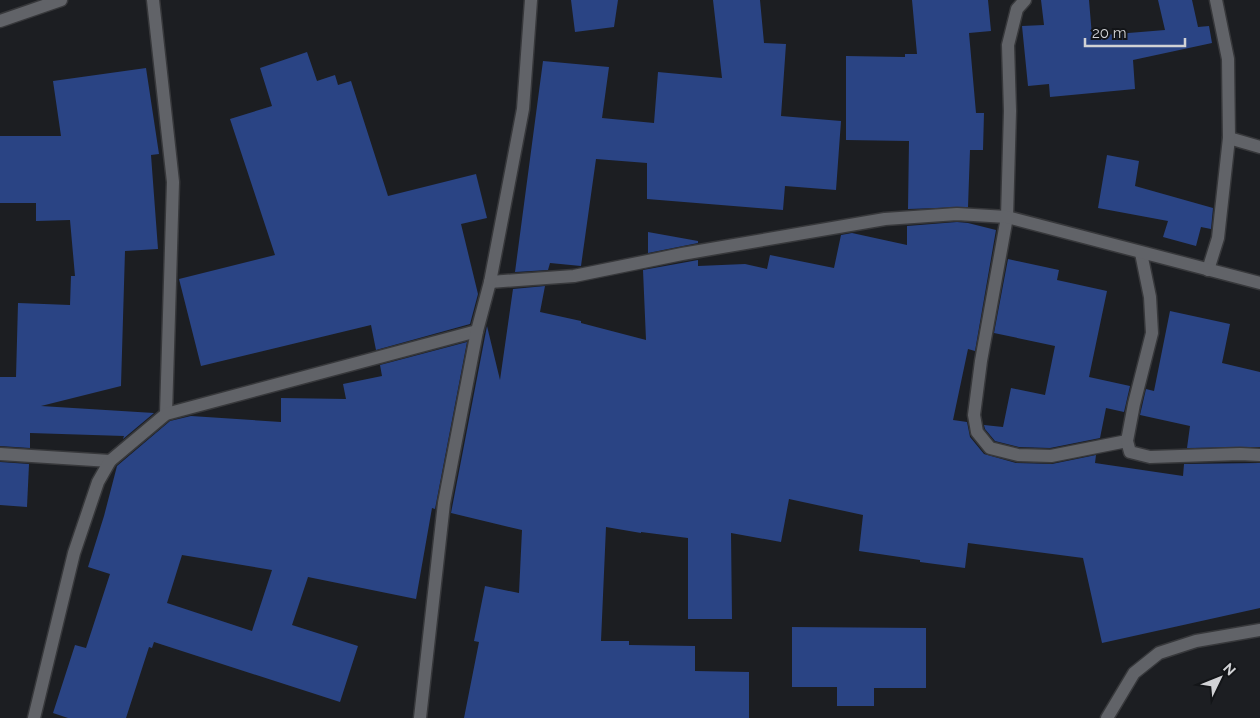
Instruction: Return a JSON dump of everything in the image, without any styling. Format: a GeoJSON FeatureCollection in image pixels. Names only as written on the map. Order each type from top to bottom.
{"type":"FeatureCollection","features":[{"type":"Feature","properties":{"kind":"street"},"geometry":{"type":"LineString","coordinates":[[0,22],[61,0]]}},
{"type":"Feature","properties":{"kind":"street"},"geometry":{"type":"LineString","coordinates":[[153,0],[173,182],[166,414]]}},
{"type":"Feature","properties":{"kind":"street"},"geometry":{"type":"LineString","coordinates":[[420,718],[444,503],[477,331],[490,282],[523,109],[531,0]]}},
{"type":"Feature","properties":{"kind":"street"},"geometry":{"type":"LineString","coordinates":[[1025,0],[1017,10],[1008,45],[1010,111],[1007,217],[981,360],[974,415],[977,432],[990,448],[1018,455],[1051,456],[1126,441]]}},
{"type":"Feature","properties":{"kind":"street"},"geometry":{"type":"LineString","coordinates":[[1208,270],[1218,238],[1229,138],[1228,59],[1216,0]]}},
{"type":"Feature","properties":{"kind":"street"},"geometry":{"type":"LineString","coordinates":[[1229,138],[1260,147]]}},
{"type":"Feature","properties":{"kind":"street"},"geometry":{"type":"LineString","coordinates":[[490,282],[574,276],[682,254],[885,219],[957,214],[1007,217],[1260,283]]}},
{"type":"Feature","properties":{"kind":"street"},"geometry":{"type":"LineString","coordinates":[[1141,253],[1150,297],[1152,333],[1126,441],[1130,452],[1150,457],[1260,455]]}},
{"type":"Feature","properties":{"kind":"street"},"geometry":{"type":"LineString","coordinates":[[34,718],[74,553],[98,482],[110,460],[166,414],[477,331]]}},
{"type":"Feature","properties":{"kind":"street"},"geometry":{"type":"LineString","coordinates":[[0,454],[110,460]]}},
{"type":"Feature","properties":{"kind":"street"},"geometry":{"type":"LineString","coordinates":[[1107,718],[1134,673],[1159,653],[1196,641],[1260,630]]}},
{"type":"Feature","properties":{"kind":"building"},"geometry":{"type":"Polygon","coordinates":[[[571,0],[618,0],[614,27],[575,32],[571,0]]]}},
{"type":"Feature","properties":{"kind":"building"},"geometry":{"type":"Polygon","coordinates":[[[713,0],[760,0],[764,43],[786,44],[781,116],[841,121],[836,190],[785,186],[783,210],[647,199],[647,163],[596,159],[581,266],[550,263],[548,270],[515,272],[543,61],[609,67],[602,118],[654,123],[658,72],[722,78],[713,0]]]}},
{"type":"Feature","properties":{"kind":"building"},"geometry":{"type":"Polygon","coordinates":[[[912,0],[988,0],[991,31],[969,33],[976,113],[984,113],[983,150],[970,150],[968,207],[908,209],[909,141],[846,140],[846,56],[905,57],[905,54],[917,54],[912,0]]]}},
{"type":"Feature","properties":{"kind":"building"},"geometry":{"type":"Polygon","coordinates":[[[1041,0],[1089,0],[1092,36],[1165,30],[1158,0],[1192,0],[1198,27],[1209,26],[1212,43],[1133,60],[1135,89],[1050,97],[1049,84],[1028,86],[1022,26],[1044,25],[1041,0]]]}},
{"type":"Feature","properties":{"kind":"building"},"geometry":{"type":"Polygon","coordinates":[[[307,52],[317,81],[335,75],[338,85],[351,81],[388,196],[476,174],[487,218],[461,224],[478,294],[470,324],[376,350],[371,325],[201,366],[179,279],[275,255],[230,119],[272,106],[260,68],[307,52]]]}},
{"type":"Feature","properties":{"kind":"building"},"geometry":{"type":"Polygon","coordinates":[[[146,68],[159,154],[151,155],[158,249],[125,251],[121,386],[41,406],[154,413],[123,439],[124,436],[30,433],[30,448],[0,446],[0,377],[16,377],[18,303],[70,305],[71,276],[75,276],[70,220],[36,221],[36,203],[0,203],[0,136],[61,136],[53,81],[146,68]]]}},
{"type":"Feature","properties":{"kind":"building"},"geometry":{"type":"Polygon","coordinates":[[[1107,155],[1139,161],[1135,186],[1213,208],[1211,229],[1201,227],[1196,246],[1163,237],[1168,221],[1098,208],[1107,155]]]}},
{"type":"Feature","properties":{"kind":"building"},"geometry":{"type":"Polygon","coordinates":[[[957,222],[996,230],[975,351],[968,349],[953,420],[967,422],[970,437],[984,454],[1016,463],[1052,464],[1096,455],[1095,463],[1183,476],[1184,464],[1260,463],[1260,608],[1102,643],[1083,558],[968,543],[965,568],[859,551],[863,515],[789,499],[781,542],[731,533],[732,619],[688,619],[688,538],[606,527],[601,641],[629,641],[629,645],[695,646],[695,671],[749,672],[749,718],[464,718],[479,642],[474,641],[485,586],[519,593],[522,530],[451,513],[487,326],[500,380],[513,289],[545,286],[540,312],[581,321],[581,323],[646,340],[643,270],[698,260],[698,266],[745,264],[767,269],[770,255],[834,268],[841,235],[852,233],[907,245],[907,226],[957,222]]]}},
{"type":"Feature","properties":{"kind":"building"},"geometry":{"type":"Polygon","coordinates":[[[648,232],[698,241],[698,243],[648,253],[648,232]]]}},
{"type":"Feature","properties":{"kind":"building"},"geometry":{"type":"Polygon","coordinates":[[[1008,259],[1059,270],[1057,280],[1107,291],[1089,377],[1130,386],[1124,412],[1106,408],[1100,438],[1050,448],[1019,447],[995,441],[985,429],[984,425],[1003,427],[1011,388],[1045,395],[1055,346],[994,333],[1008,259]]]}},
{"type":"Feature","properties":{"kind":"building"},"geometry":{"type":"Polygon","coordinates":[[[1170,311],[1230,324],[1222,363],[1260,372],[1260,447],[1187,448],[1190,426],[1140,415],[1146,389],[1154,391],[1170,311]]]}},
{"type":"Feature","properties":{"kind":"building"},"geometry":{"type":"Polygon","coordinates":[[[467,342],[435,509],[432,508],[416,599],[308,577],[292,625],[358,646],[340,702],[154,642],[152,648],[149,647],[126,718],[68,718],[53,713],[75,645],[86,648],[110,574],[88,567],[117,466],[170,421],[191,416],[281,422],[281,398],[346,399],[343,384],[382,376],[380,365],[467,342]],[[182,555],[167,603],[252,631],[272,570],[182,555]]]}},
{"type":"Feature","properties":{"kind":"building"},"geometry":{"type":"Polygon","coordinates":[[[0,462],[29,464],[27,507],[0,505],[0,462]]]}},
{"type":"Feature","properties":{"kind":"building"},"geometry":{"type":"Polygon","coordinates":[[[792,627],[926,628],[926,688],[874,688],[874,706],[837,706],[837,687],[792,687],[792,627]]]}}]}
